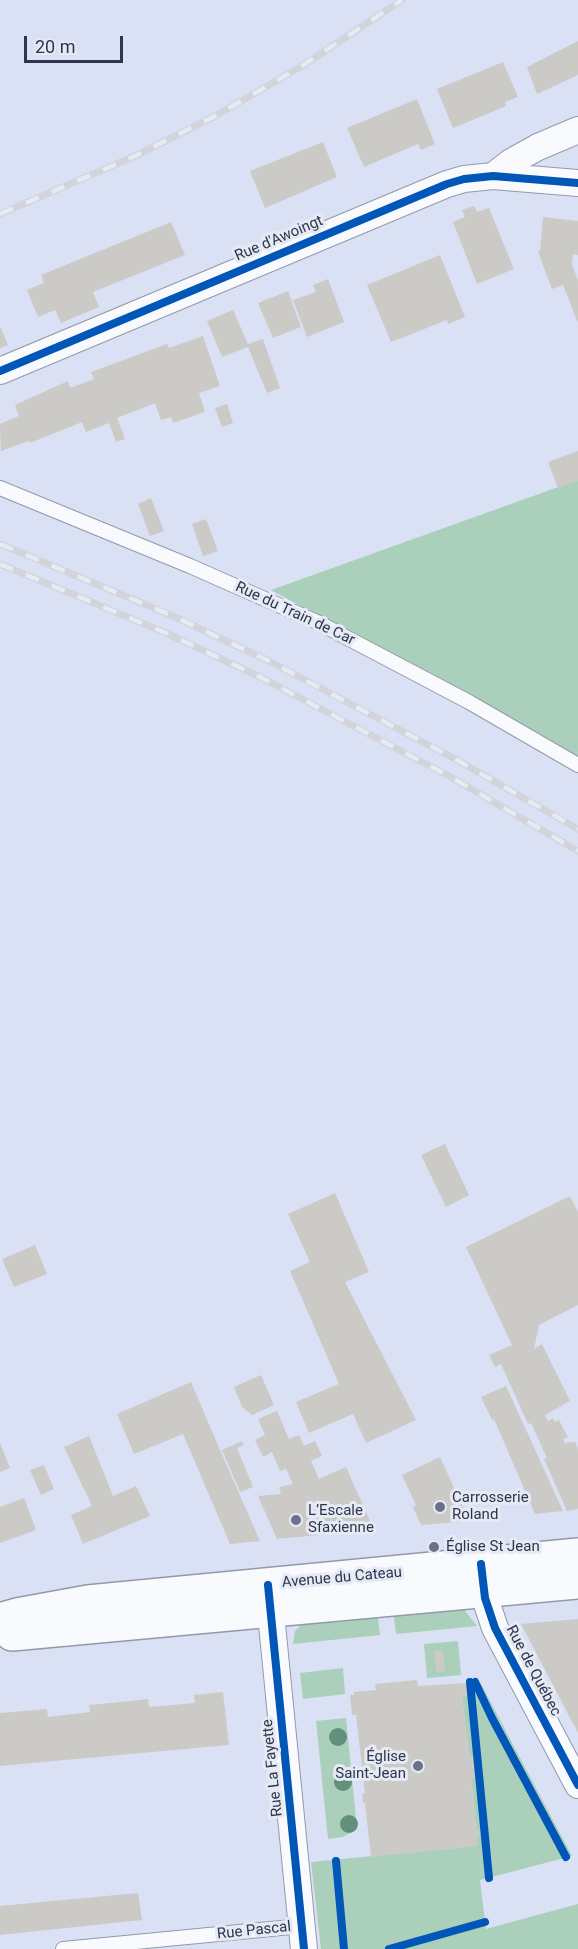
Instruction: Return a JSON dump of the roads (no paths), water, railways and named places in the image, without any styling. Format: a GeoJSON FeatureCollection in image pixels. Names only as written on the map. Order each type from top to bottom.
{"type":"FeatureCollection","features":[{"type":"Feature","properties":{"kind":"main road","name":"Avenue du Cateau"},"geometry":{"type":"LineString","coordinates":[[0,1634],[29,1633],[270,1597],[483,1577],[578,1555]]}},
{"type":"Feature","properties":{"kind":"main road","name":"Avenue du Cateau"},"geometry":{"type":"LineString","coordinates":[[483,1577],[578,1582]]}},
{"type":"Feature","properties":{"kind":"main road","name":"Avenue du Cateau"},"geometry":{"type":"LineString","coordinates":[[0,1620],[72,1604],[270,1597]]}},
{"type":"Feature","properties":{"kind":"street"},"geometry":{"type":"LineString","coordinates":[[493,176],[511,162],[538,147],[578,130]]}},
{"type":"Feature","properties":{"kind":"street","name":"Rue d'Awoingt"},"geometry":{"type":"LineString","coordinates":[[0,371],[464,178],[493,176],[578,183]]}},
{"type":"Feature","properties":{"kind":"street","name":"Rue de Québec"},"geometry":{"type":"LineString","coordinates":[[483,1577],[495,1628],[578,1785]]}},
{"type":"Feature","properties":{"kind":"street","name":"Rue La Fayette"},"geometry":{"type":"LineString","coordinates":[[270,1597],[303,1937]]}},
{"type":"Feature","properties":{"kind":"lane","name":"Rue du Train de Car"},"geometry":{"type":"LineString","coordinates":[[0,488],[190,566],[299,614],[469,702],[578,765]]}},
{"type":"Feature","properties":{"kind":"lane","name":"Rue Pascal"},"geometry":{"type":"LineString","coordinates":[[63,1949],[303,1937]]}},
{"type":"Feature","properties":{"kind":"railway"},"geometry":{"type":"LineString","coordinates":[[0,214],[135,156],[215,116],[302,66],[402,0]]}},
{"type":"Feature","properties":{"kind":"railway"},"geometry":{"type":"LineString","coordinates":[[0,544],[173,616],[267,660],[457,760],[578,829]]}},
{"type":"Feature","properties":{"kind":"railway"},"geometry":{"type":"LineString","coordinates":[[0,564],[166,633],[258,676],[449,776],[578,851]]}},
{"type":"Feature","properties":{"kind":"place","name":"Carrosserie Roland"},"geometry":{"type":"Point","coordinates":[440,1507]}},
{"type":"Feature","properties":{"kind":"place","name":"L’Escale Sfaxienne"},"geometry":{"type":"Point","coordinates":[296,1520]}},
{"type":"Feature","properties":{"kind":"place","name":"Église St Jean"},"geometry":{"type":"Point","coordinates":[434,1547]}},
{"type":"Feature","properties":{"kind":"place","name":"Église Saint-Jean"},"geometry":{"type":"Point","coordinates":[418,1766]}}]}
